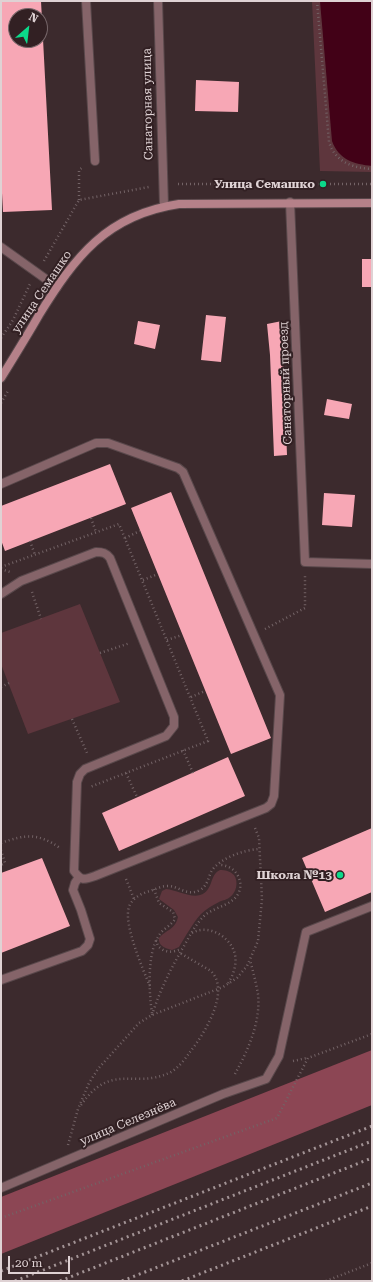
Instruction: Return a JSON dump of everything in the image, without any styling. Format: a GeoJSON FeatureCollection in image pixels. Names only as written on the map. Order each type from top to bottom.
{"type":"FeatureCollection","features":[{"type":"Feature","properties":{"kind":"main road","name":"улица Семашко"},"geometry":{"type":"LineString","coordinates":[[1,378],[57,287],[76,261],[98,239],[136,215],[164,206],[178,204],[372,202]]}},
{"type":"Feature","properties":{"kind":"street"},"geometry":{"type":"LineString","coordinates":[[86,1],[95,161]]}},
{"type":"Feature","properties":{"kind":"street","name":"Санаторная улица"},"geometry":{"type":"LineString","coordinates":[[158,1],[164,206]]}},
{"type":"Feature","properties":{"kind":"street","name":"Санаторный проезд"},"geometry":{"type":"LineString","coordinates":[[290,202],[305,562]]}},
{"type":"Feature","properties":{"kind":"street"},"geometry":{"type":"LineString","coordinates":[[1,247],[57,287]]}},
{"type":"Feature","properties":{"kind":"street"},"geometry":{"type":"LineString","coordinates":[[1,484],[96,443],[103,442],[181,470],[187,478],[280,698],[274,796],[272,801],[268,806],[250,814],[121,865],[85,879],[78,877],[74,871],[74,862],[77,782],[80,774],[85,769],[166,736],[174,726],[174,717],[108,555],[96,552],[22,581],[1,594]]}},
{"type":"Feature","properties":{"kind":"street"},"geometry":{"type":"LineString","coordinates":[[305,562],[372,564]]}},
{"type":"Feature","properties":{"kind":"street"},"geometry":{"type":"LineString","coordinates":[[1,980],[82,951],[88,945],[90,939],[82,910],[73,890],[78,877]]}},
{"type":"Feature","properties":{"kind":"street","name":"улица Селезнёва"},"geometry":{"type":"LineString","coordinates":[[1,1188],[223,1094],[266,1079],[279,1056],[306,932],[372,906]]}},
{"type":"Feature","properties":{"kind":"path"},"geometry":{"type":"LineString","coordinates":[[317,1],[329,142],[336,156],[342,161],[355,166],[372,169]]}},
{"type":"Feature","properties":{"kind":"path"},"geometry":{"type":"LineString","coordinates":[[79,200],[79,170],[95,161]]}},
{"type":"Feature","properties":{"kind":"path"},"geometry":{"type":"LineString","coordinates":[[1,403],[10,387]]}},
{"type":"Feature","properties":{"kind":"path"},"geometry":{"type":"LineString","coordinates":[[91,518],[96,532]]}},
{"type":"Feature","properties":{"kind":"path"},"geometry":{"type":"LineString","coordinates":[[125,538],[140,531]]}},
{"type":"Feature","properties":{"kind":"path"},"geometry":{"type":"LineString","coordinates":[[30,541],[35,555]]}},
{"type":"Feature","properties":{"kind":"path"},"geometry":{"type":"LineString","coordinates":[[254,634],[305,608],[305,562]]}},
{"type":"Feature","properties":{"kind":"path"},"geometry":{"type":"LineString","coordinates":[[143,580],[158,574]]}},
{"type":"Feature","properties":{"kind":"path"},"geometry":{"type":"LineString","coordinates":[[27,579],[41,619]]}},
{"type":"Feature","properties":{"kind":"path"},"geometry":{"type":"LineString","coordinates":[[167,640],[182,634]]}},
{"type":"Feature","properties":{"kind":"path"},"geometry":{"type":"LineString","coordinates":[[1,687],[9,684]]}},
{"type":"Feature","properties":{"kind":"path"},"geometry":{"type":"LineString","coordinates":[[191,697],[205,691]]}},
{"type":"Feature","properties":{"kind":"path"},"geometry":{"type":"LineString","coordinates":[[72,719],[100,783]]}},
{"type":"Feature","properties":{"kind":"path"},"geometry":{"type":"LineString","coordinates":[[77,792],[208,741]]}},
{"type":"Feature","properties":{"kind":"path"},"geometry":{"type":"LineString","coordinates":[[184,750],[193,773]]}},
{"type":"Feature","properties":{"kind":"path"},"geometry":{"type":"LineString","coordinates":[[126,773],[137,797]]}},
{"type":"Feature","properties":{"kind":"path"},"geometry":{"type":"LineString","coordinates":[[66,1161],[78,1109],[89,1083],[98,1069],[139,1023],[152,1015],[227,985],[240,976],[250,960],[256,948],[260,926],[262,899],[259,838],[250,814]]}},
{"type":"Feature","properties":{"kind":"path"},"geometry":{"type":"LineString","coordinates":[[1,843],[15,838],[36,836],[54,844],[67,853],[74,862]]}},
{"type":"Feature","properties":{"kind":"path"},"geometry":{"type":"LineString","coordinates":[[150,986],[139,958],[129,925],[128,907],[134,899],[139,895],[166,886],[188,892],[198,891],[205,886],[212,871],[217,866],[245,851],[260,849]]}},
{"type":"Feature","properties":{"kind":"path"},"geometry":{"type":"LineString","coordinates":[[1,850],[5,863],[1,865]]}},
{"type":"Feature","properties":{"kind":"path"},"geometry":{"type":"LineString","coordinates":[[121,865],[134,899]]}},
{"type":"Feature","properties":{"kind":"path"},"geometry":{"type":"LineString","coordinates":[[152,1015],[166,979],[191,933],[204,916],[215,908],[233,901],[238,893],[241,882],[235,872],[225,865],[217,866]]}},
{"type":"Feature","properties":{"kind":"path"},"geometry":{"type":"LineString","coordinates":[[152,1015],[150,986],[151,966],[156,940],[160,934],[173,922],[175,915],[159,903],[154,889]]}},
{"type":"Feature","properties":{"kind":"path"},"geometry":{"type":"LineString","coordinates":[[191,933],[201,929],[208,929],[221,936],[231,945],[235,956],[235,963],[234,972],[227,985]]}},
{"type":"Feature","properties":{"kind":"path"},"geometry":{"type":"LineString","coordinates":[[156,940],[158,946],[166,951],[175,952],[182,948]]}},
{"type":"Feature","properties":{"kind":"path"},"geometry":{"type":"LineString","coordinates":[[78,1109],[86,1098],[106,1082],[121,1078],[152,1078],[170,1073],[197,1044],[214,1011],[217,982],[214,975],[210,971],[180,953]]}},
{"type":"Feature","properties":{"kind":"path"},"geometry":{"type":"LineString","coordinates":[[223,1094],[243,1060],[253,1033],[256,1019],[258,995],[250,960]]}},
{"type":"Feature","properties":{"kind":"path"},"geometry":{"type":"LineString","coordinates":[[1,1218],[276,1118],[308,1058],[372,1034]]}},
{"type":"Feature","properties":{"kind":"path"},"geometry":{"type":"LineString","coordinates":[[326,1281],[372,1263]]}},
{"type":"Feature","properties":{"kind":"shaded area"},"geometry":{"type":"Polygon","coordinates":[[[312,1],[372,1],[372,172],[320,171],[312,1]]]}},
{"type":"Feature","properties":{"kind":"shaded area"},"geometry":{"type":"Polygon","coordinates":[[[320,1],[372,1],[372,166],[359,164],[343,157],[332,141],[320,1]]]}},
{"type":"Feature","properties":{"kind":"shaded area"},"geometry":{"type":"Polygon","coordinates":[[[80,604],[120,702],[28,734],[1,664],[1,633],[80,604]]]}},
{"type":"Feature","properties":{"kind":"shaded area"},"geometry":{"type":"Polygon","coordinates":[[[220,870],[229,872],[236,878],[234,893],[228,899],[205,910],[192,926],[179,947],[172,950],[162,946],[159,938],[173,927],[178,917],[174,910],[159,899],[162,891],[166,889],[197,896],[203,894],[211,883],[215,873],[220,870]]]}},
{"type":"Feature","properties":{"kind":"shaded area"},"geometry":{"type":"Polygon","coordinates":[[[372,1050],[372,1105],[1,1254],[1,1197],[372,1050]]]}},
{"type":"Feature","properties":{"kind":"building"},"geometry":{"type":"Polygon","coordinates":[[[1,1],[41,1],[41,8],[8,8],[8,48],[43,48],[52,210],[3,212],[1,174],[1,1]]]}},
{"type":"Feature","properties":{"kind":"building"},"geometry":{"type":"Polygon","coordinates":[[[196,80],[239,82],[238,112],[195,111],[196,80]]]}},
{"type":"Feature","properties":{"kind":"building"},"geometry":{"type":"Polygon","coordinates":[[[362,259],[372,259],[372,287],[362,287],[362,259]]]}},
{"type":"Feature","properties":{"kind":"building"},"geometry":{"type":"Polygon","coordinates":[[[206,315],[226,317],[221,362],[201,360],[206,315]]]}},
{"type":"Feature","properties":{"kind":"building"},"geometry":{"type":"Polygon","coordinates":[[[138,321],[160,325],[155,349],[134,344],[138,321]]]}},
{"type":"Feature","properties":{"kind":"building"},"geometry":{"type":"Polygon","coordinates":[[[282,321],[287,455],[274,456],[270,355],[267,324],[282,321]]]}},
{"type":"Feature","properties":{"kind":"building"},"geometry":{"type":"Polygon","coordinates":[[[327,399],[352,404],[349,419],[324,415],[327,399]]]}},
{"type":"Feature","properties":{"kind":"building"},"geometry":{"type":"Polygon","coordinates":[[[110,464],[126,504],[5,551],[1,540],[1,506],[110,464]]]}},
{"type":"Feature","properties":{"kind":"building"},"geometry":{"type":"Polygon","coordinates":[[[171,492],[271,738],[231,754],[131,508],[171,492]]]}},
{"type":"Feature","properties":{"kind":"building"},"geometry":{"type":"Polygon","coordinates":[[[324,493],[355,495],[352,527],[322,525],[324,493]]]}},
{"type":"Feature","properties":{"kind":"building"},"geometry":{"type":"Polygon","coordinates":[[[228,757],[245,796],[119,851],[102,813],[228,757]]]}},
{"type":"Feature","properties":{"kind":"building","name":"Школа №13"},"geometry":{"type":"Polygon","coordinates":[[[372,828],[372,892],[325,912],[302,858],[372,828]]]}},
{"type":"Feature","properties":{"kind":"building"},"geometry":{"type":"Polygon","coordinates":[[[42,858],[70,926],[1,953],[1,873],[42,858]]]}},
{"type":"Feature","properties":{"kind":"railway"},"geometry":{"type":"LineString","coordinates":[[1,1271],[372,1126]]}},
{"type":"Feature","properties":{"kind":"railway"},"geometry":{"type":"LineString","coordinates":[[15,1281],[372,1141]]}},
{"type":"Feature","properties":{"kind":"railway"},"geometry":{"type":"LineString","coordinates":[[60,1281],[372,1158]]}},
{"type":"Feature","properties":{"kind":"railway"},"geometry":{"type":"LineString","coordinates":[[122,1281],[372,1183]]}},
{"type":"Feature","properties":{"kind":"railway"},"geometry":{"type":"LineString","coordinates":[[182,1281],[372,1206]]}},
{"type":"Feature","properties":{"kind":"place","name":"Улица Семашко"},"geometry":{"type":"Point","coordinates":[323,184]}},
{"type":"Feature","properties":{"kind":"place","name":"Школа №13"},"geometry":{"type":"Point","coordinates":[340,875]}}]}
